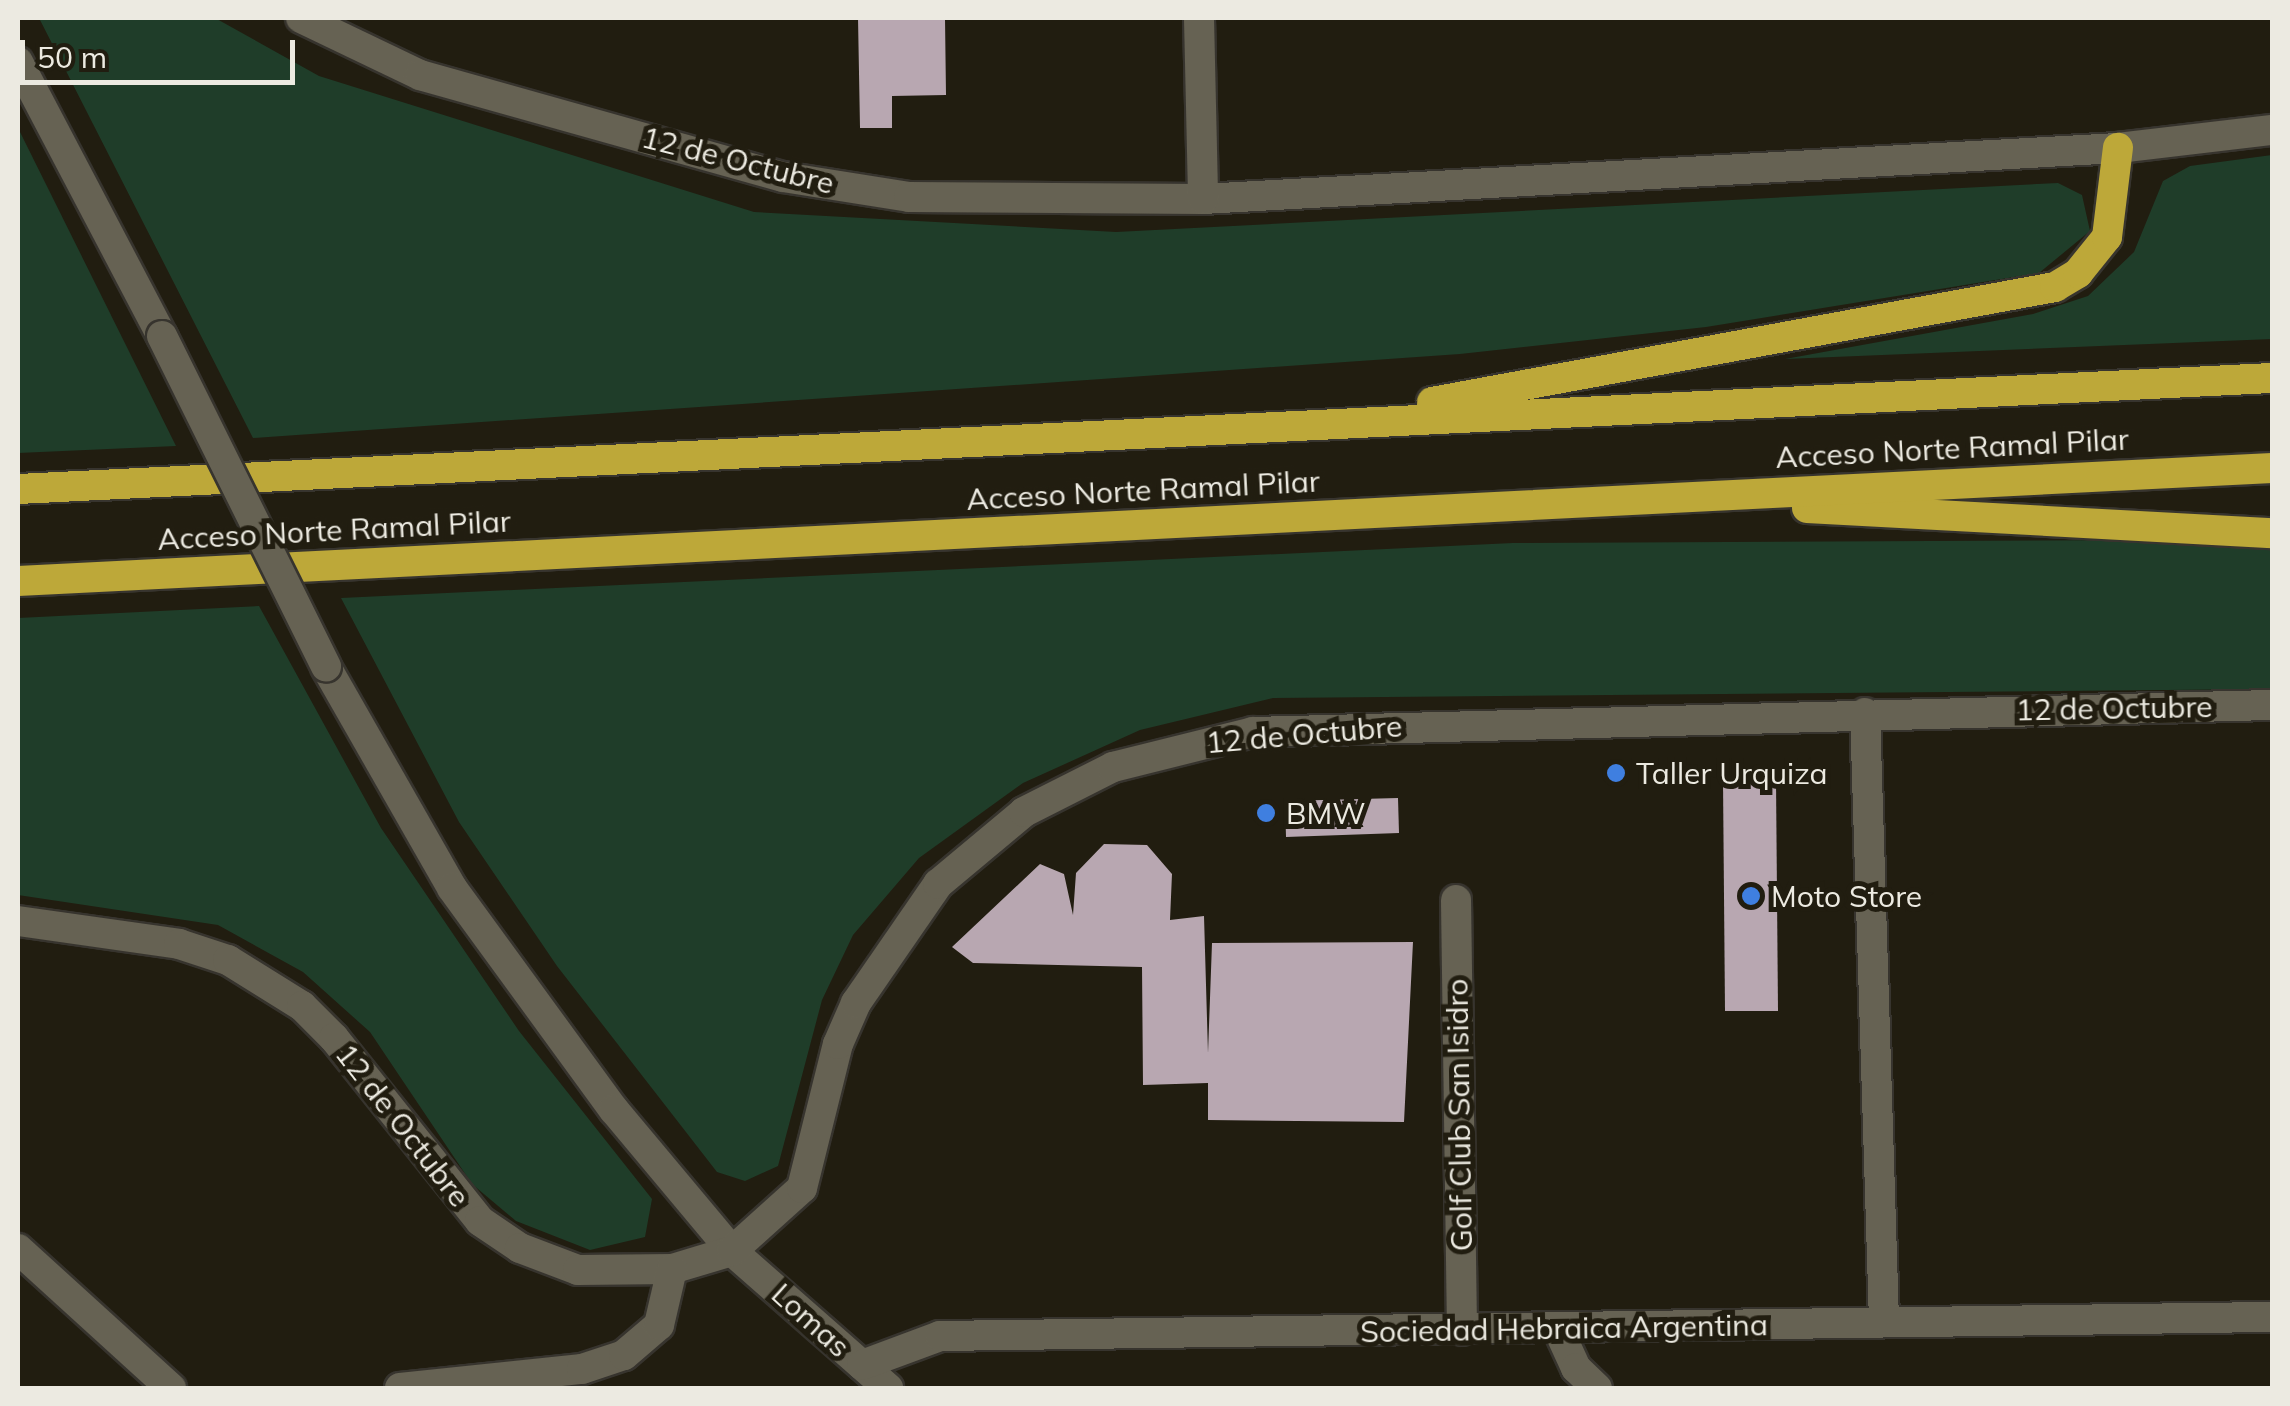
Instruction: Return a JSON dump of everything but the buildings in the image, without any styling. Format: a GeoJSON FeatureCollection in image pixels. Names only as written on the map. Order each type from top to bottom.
{"type":"FeatureCollection","features":[{"type":"Feature","properties":{"kind":"highway"},"geometry":{"type":"LineString","coordinates":[[1316,424],[2055,287],[2091,261],[2106,237],[2118,148]]}},
{"type":"Feature","properties":{"kind":"highway","name":"Acceso Norte Ramal Pilar"},"geometry":{"type":"LineString","coordinates":[[18,490],[2272,378]]}},
{"type":"Feature","properties":{"kind":"highway","name":"Acceso Norte Ramal Pilar"},"geometry":{"type":"LineString","coordinates":[[18,581],[2272,468]]}},
{"type":"Feature","properties":{"kind":"highway"},"geometry":{"type":"LineString","coordinates":[[1578,504],[1938,511],[2272,533]]}},
{"type":"Feature","properties":{"kind":"street","name":"12 de Octubre"},"geometry":{"type":"LineString","coordinates":[[300,18],[420,75],[782,177],[909,197],[1203,199],[2118,148],[2272,130]]}},
{"type":"Feature","properties":{"kind":"street"},"geometry":{"type":"LineString","coordinates":[[1199,18],[1203,199]]}},
{"type":"Feature","properties":{"kind":"street","name":"Lomas"},"geometry":{"type":"LineString","coordinates":[[18,62],[162,336],[326,667],[452,888],[530,1001],[732,1251],[888,1388]]}},
{"type":"Feature","properties":{"kind":"street","name":"12 de Octubre"},"geometry":{"type":"LineString","coordinates":[[18,921],[179,944],[228,960],[302,1006],[334,1038],[480,1221],[520,1248],[578,1270],[672,1269],[732,1251],[802,1188],[838,1044],[910,918],[974,851],[1066,788],[1160,752],[1253,732],[2272,704]]}},
{"type":"Feature","properties":{"kind":"street"},"geometry":{"type":"LineString","coordinates":[[1865,714],[1884,1322]]}},
{"type":"Feature","properties":{"kind":"street","name":"Golf Club San Isidro"},"geometry":{"type":"LineString","coordinates":[[1456,900],[1462,1330]]}},
{"type":"Feature","properties":{"kind":"street"},"geometry":{"type":"LineString","coordinates":[[18,1249],[168,1388]]}},
{"type":"Feature","properties":{"kind":"street"},"geometry":{"type":"LineString","coordinates":[[400,1388],[582,1369],[624,1355],[659,1325],[672,1269]]}},
{"type":"Feature","properties":{"kind":"street","name":"Sociedad Hebraica Argentina"},"geometry":{"type":"LineString","coordinates":[[862,1365],[940,1336],[1559,1331],[2272,1317]]}},
{"type":"Feature","properties":{"kind":"street"},"geometry":{"type":"LineString","coordinates":[[1559,1331],[1576,1368],[1597,1388]]}},
{"type":"Feature","properties":{"kind":"green space"},"geometry":{"type":"Polygon","coordinates":[[[39,18],[215,18],[319,76],[754,212],[1116,232],[2058,183],[2082,195],[2090,231],[2039,273],[1706,327],[1460,354],[253,438],[39,18]]]}},
{"type":"Feature","properties":{"kind":"green space"},"geometry":{"type":"Polygon","coordinates":[[[18,128],[176,446],[18,453],[18,128]]]}},
{"type":"Feature","properties":{"kind":"green space"},"geometry":{"type":"Polygon","coordinates":[[[2272,155],[2272,339],[1785,359],[2033,314],[2088,296],[2134,252],[2163,181],[2190,166],[2272,155]]]}},
{"type":"Feature","properties":{"kind":"green space"},"geometry":{"type":"Polygon","coordinates":[[[2148,540],[2272,548],[2272,689],[1273,698],[1140,730],[1023,783],[919,858],[853,935],[822,1000],[778,1166],[745,1181],[717,1172],[557,966],[459,822],[341,598],[1513,543],[2148,540]]]}},
{"type":"Feature","properties":{"kind":"green space"},"geometry":{"type":"Polygon","coordinates":[[[259,606],[381,828],[519,1031],[652,1199],[645,1237],[590,1250],[516,1221],[472,1184],[370,1032],[303,972],[218,925],[18,895],[18,618],[259,606]]]}},
{"type":"Feature","properties":{"kind":"place","name":"Taller Urquiza"},"geometry":{"type":"Point","coordinates":[1616,773]}},
{"type":"Feature","properties":{"kind":"place","name":"BMW"},"geometry":{"type":"Point","coordinates":[1266,813]}},
{"type":"Feature","properties":{"kind":"place","name":"Moto Store"},"geometry":{"type":"Point","coordinates":[1751,896]}}]}
